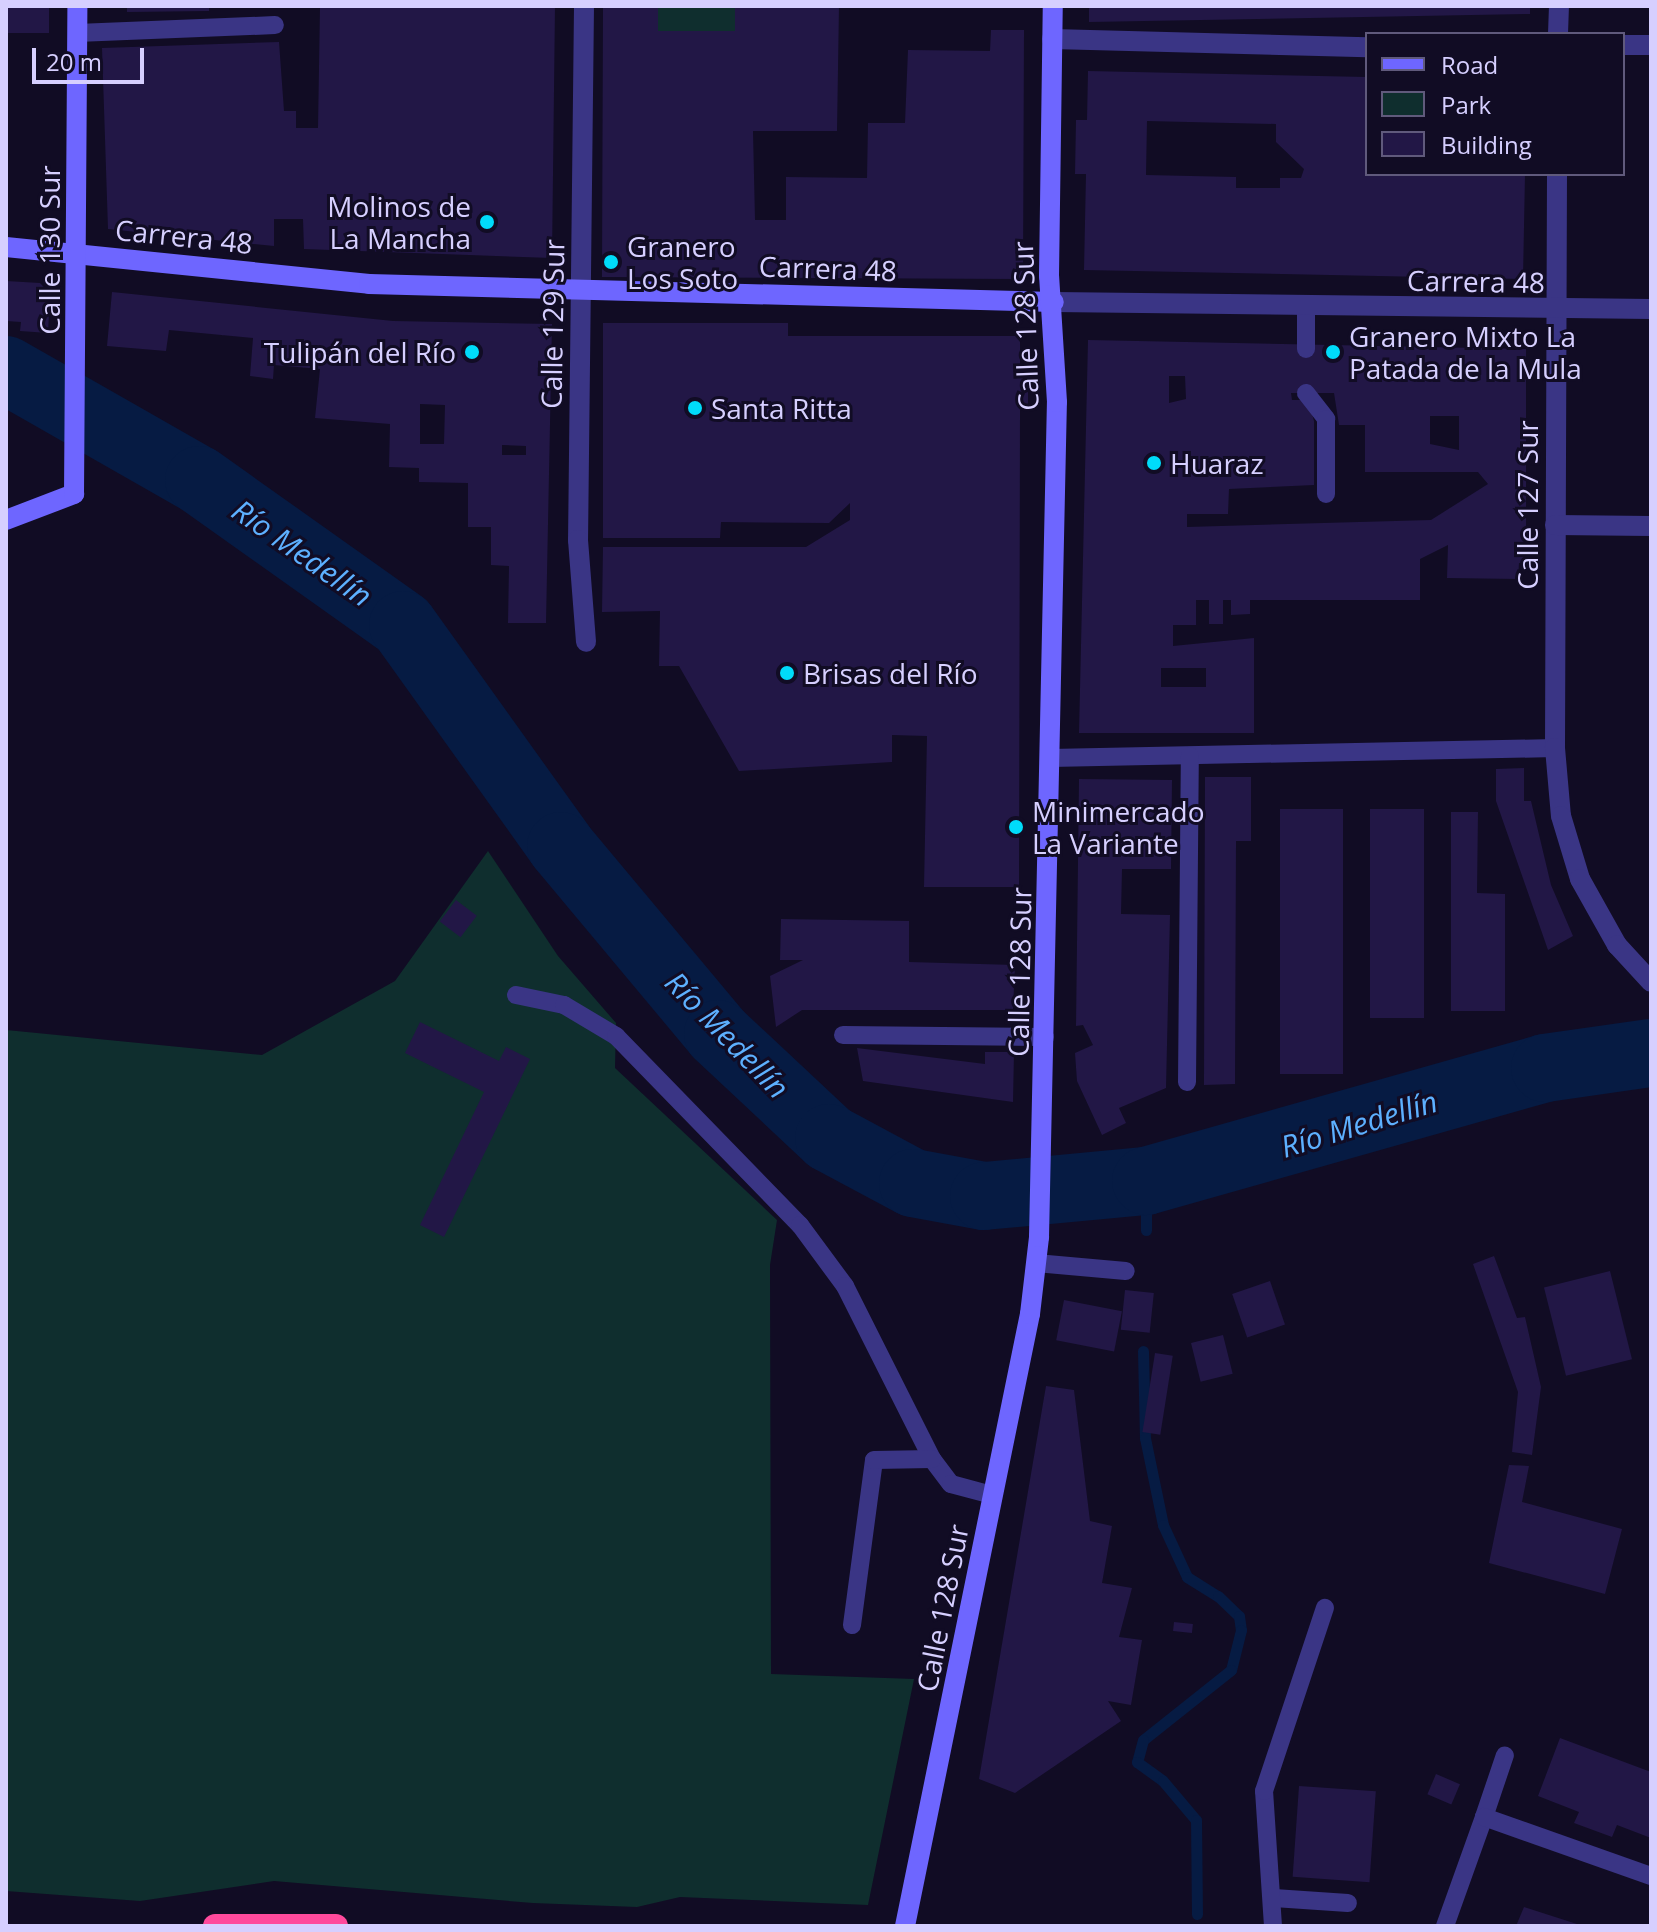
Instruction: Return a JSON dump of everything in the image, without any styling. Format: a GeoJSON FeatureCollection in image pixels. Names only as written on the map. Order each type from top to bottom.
{"type":"FeatureCollection","features":[{"type":"Feature","properties":{"kind":"highway"},"geometry":{"type":"LineString","coordinates":[[215,1926],[336,1926]]}},
{"type":"Feature","properties":{"kind":"street","name":"Calle 130 Sur"},"geometry":{"type":"LineString","coordinates":[[6,520],[74,494],[77,6]]}},
{"type":"Feature","properties":{"kind":"street","name":"Calle 129 Sur"},"geometry":{"type":"LineString","coordinates":[[584,6],[579,608],[586,642]]}},
{"type":"Feature","properties":{"kind":"street","name":"Calle 128 Sur"},"geometry":{"type":"LineString","coordinates":[[905,1926],[992,1495],[1039,1237],[1045,1132],[1050,758],[1053,6]]}},
{"type":"Feature","properties":{"kind":"street"},"geometry":{"type":"LineString","coordinates":[[1558,32],[1559,6]]}},
{"type":"Feature","properties":{"kind":"street"},"geometry":{"type":"LineString","coordinates":[[1052,39],[1365,47]]}},
{"type":"Feature","properties":{"kind":"street"},"geometry":{"type":"LineString","coordinates":[[1625,45],[1651,45]]}},
{"type":"Feature","properties":{"kind":"street","name":"Calle 127 Sur"},"geometry":{"type":"LineString","coordinates":[[1557,176],[1555,748],[1566,836],[1580,879],[1617,945],[1651,982]]}},
{"type":"Feature","properties":{"kind":"street","name":"Carrera 48"},"geometry":{"type":"LineString","coordinates":[[6,247],[369,284],[1306,307],[1651,309]]}},
{"type":"Feature","properties":{"kind":"street"},"geometry":{"type":"LineString","coordinates":[[1555,525],[1651,526]]}},
{"type":"Feature","properties":{"kind":"lane"},"geometry":{"type":"LineString","coordinates":[[77,33],[275,25]]}},
{"type":"Feature","properties":{"kind":"lane"},"geometry":{"type":"LineString","coordinates":[[1306,307],[1306,349]]}},
{"type":"Feature","properties":{"kind":"lane"},"geometry":{"type":"LineString","coordinates":[[1306,393],[1326,419],[1326,494]]}},
{"type":"Feature","properties":{"kind":"lane"},"geometry":{"type":"LineString","coordinates":[[1050,758],[1555,748]]}},
{"type":"Feature","properties":{"kind":"lane"},"geometry":{"type":"LineString","coordinates":[[1187,1082],[1190,756]]}},
{"type":"Feature","properties":{"kind":"lane"},"geometry":{"type":"LineString","coordinates":[[516,995],[564,1005],[616,1036],[800,1225],[840,1277],[932,1459],[951,1484],[992,1495]]}},
{"type":"Feature","properties":{"kind":"lane"},"geometry":{"type":"LineString","coordinates":[[843,1035],[1045,1037]]}},
{"type":"Feature","properties":{"kind":"lane"},"geometry":{"type":"LineString","coordinates":[[1036,1263],[1126,1271]]}},
{"type":"Feature","properties":{"kind":"lane"},"geometry":{"type":"LineString","coordinates":[[852,1625],[874,1460],[932,1459]]}},
{"type":"Feature","properties":{"kind":"lane"},"geometry":{"type":"LineString","coordinates":[[1273,1926],[1274,1898],[1264,1791],[1325,1608]]}},
{"type":"Feature","properties":{"kind":"lane"},"geometry":{"type":"LineString","coordinates":[[1445,1926],[1505,1755]]}},
{"type":"Feature","properties":{"kind":"lane"},"geometry":{"type":"LineString","coordinates":[[1484,1817],[1651,1876]]}},
{"type":"Feature","properties":{"kind":"lane"},"geometry":{"type":"LineString","coordinates":[[1274,1898],[1348,1903]]}},
{"type":"Feature","properties":{"kind":"green space"},"geometry":{"type":"Polygon","coordinates":[[[658,6],[735,6],[735,31],[658,31],[658,6]]]}},
{"type":"Feature","properties":{"kind":"green space"},"geometry":{"type":"Polygon","coordinates":[[[488,851],[558,956],[616,1023],[615,1068],[777,1220],[770,1265],[771,1674],[914,1679],[868,1905],[680,1897],[637,1907],[533,1903],[274,1881],[140,1901],[6,1891],[6,1030],[262,1055],[395,981],[488,851]]]}},
{"type":"Feature","properties":{"kind":"building"},"geometry":{"type":"Polygon","coordinates":[[[6,6],[49,6],[49,33],[6,33],[6,6]]]}},
{"type":"Feature","properties":{"kind":"building"},"geometry":{"type":"Polygon","coordinates":[[[127,6],[209,6],[209,11],[127,12],[127,6]]]}},
{"type":"Feature","properties":{"kind":"building"},"geometry":{"type":"Polygon","coordinates":[[[320,6],[555,6],[552,258],[304,249],[303,219],[274,219],[274,246],[108,229],[102,48],[279,42],[284,111],[296,111],[296,128],[318,128],[320,6]]]}},
{"type":"Feature","properties":{"kind":"building"},"geometry":{"type":"Polygon","coordinates":[[[603,6],[658,6],[658,31],[735,31],[735,6],[839,6],[837,131],[753,131],[755,220],[786,220],[786,177],[867,178],[868,123],[905,123],[908,50],[990,51],[991,30],[1024,30],[1023,279],[602,277],[603,6]]]}},
{"type":"Feature","properties":{"kind":"building"},"geometry":{"type":"Polygon","coordinates":[[[1089,6],[1530,6],[1530,14],[1089,22],[1089,6]]]}},
{"type":"Feature","properties":{"kind":"building"},"geometry":{"type":"Polygon","coordinates":[[[1088,71],[1365,77],[1365,176],[1525,176],[1523,279],[1084,270],[1086,174],[1075,174],[1076,120],[1087,120],[1088,71]],[[1147,121],[1146,175],[1236,177],[1236,188],[1280,188],[1280,178],[1301,178],[1304,169],[1276,142],[1276,124],[1147,121]]]}},
{"type":"Feature","properties":{"kind":"building"},"geometry":{"type":"Polygon","coordinates":[[[6,281],[40,283],[50,294],[48,333],[20,331],[21,322],[6,321],[6,281]]]}},
{"type":"Feature","properties":{"kind":"building"},"geometry":{"type":"Polygon","coordinates":[[[112,292],[393,321],[552,324],[546,623],[508,623],[509,566],[491,565],[491,527],[468,527],[468,483],[419,482],[419,468],[389,467],[390,424],[315,418],[320,369],[274,365],[273,379],[250,376],[253,338],[169,330],[166,351],[107,346],[112,292]],[[420,404],[420,444],[444,444],[445,405],[420,404]],[[502,445],[502,455],[526,455],[526,446],[502,445]]]}},
{"type":"Feature","properties":{"kind":"building"},"geometry":{"type":"Polygon","coordinates":[[[603,323],[788,323],[788,336],[1020,336],[1020,364],[1028,364],[1028,407],[1020,407],[1019,887],[924,887],[927,736],[892,735],[892,762],[739,771],[679,666],[659,666],[660,611],[602,612],[603,547],[806,547],[850,520],[850,503],[829,523],[721,522],[720,538],[603,538],[603,323]]]}},
{"type":"Feature","properties":{"kind":"building"},"geometry":{"type":"Polygon","coordinates":[[[1088,340],[1526,349],[1526,563],[1519,563],[1518,579],[1447,578],[1448,545],[1420,559],[1420,600],[1250,600],[1250,614],[1231,615],[1231,600],[1223,600],[1223,624],[1209,624],[1209,600],[1196,600],[1196,625],[1173,625],[1173,646],[1254,638],[1254,733],[1079,733],[1088,340]],[[1169,376],[1169,403],[1186,399],[1185,376],[1169,376]],[[1291,393],[1292,400],[1308,400],[1314,421],[1314,485],[1229,489],[1228,514],[1187,514],[1187,527],[1431,520],[1488,484],[1478,472],[1365,472],[1365,425],[1339,425],[1334,393],[1291,393]],[[1430,416],[1430,444],[1459,450],[1459,416],[1430,416]],[[1161,668],[1161,687],[1206,687],[1206,668],[1161,668]]]}},
{"type":"Feature","properties":{"kind":"building"},"geometry":{"type":"Polygon","coordinates":[[[1524,768],[1524,801],[1531,801],[1551,885],[1573,936],[1548,950],[1496,801],[1496,769],[1524,768]]]}},
{"type":"Feature","properties":{"kind":"building"},"geometry":{"type":"Polygon","coordinates":[[[1205,777],[1251,777],[1251,841],[1236,841],[1235,1084],[1204,1085],[1205,777]]]}},
{"type":"Feature","properties":{"kind":"building"},"geometry":{"type":"Polygon","coordinates":[[[1079,779],[1172,780],[1171,869],[1122,869],[1121,914],[1170,915],[1166,1088],[1119,1108],[1126,1123],[1102,1135],[1077,1081],[1075,1053],[1093,1045],[1083,1025],[1076,1026],[1079,779]]]}},
{"type":"Feature","properties":{"kind":"building"},"geometry":{"type":"Polygon","coordinates":[[[1280,809],[1343,809],[1343,1074],[1280,1074],[1280,809]]]}},
{"type":"Feature","properties":{"kind":"building"},"geometry":{"type":"Polygon","coordinates":[[[1370,809],[1424,809],[1424,1018],[1370,1018],[1370,809]]]}},
{"type":"Feature","properties":{"kind":"building"},"geometry":{"type":"Polygon","coordinates":[[[1451,812],[1478,812],[1477,893],[1505,894],[1505,1011],[1451,1011],[1451,812]]]}},
{"type":"Feature","properties":{"kind":"building"},"geometry":{"type":"Polygon","coordinates":[[[456,900],[477,916],[461,937],[440,922],[456,900]]]}},
{"type":"Feature","properties":{"kind":"building"},"geometry":{"type":"Polygon","coordinates":[[[781,919],[909,921],[909,962],[1015,965],[1013,1010],[802,1010],[776,1027],[770,976],[803,960],[780,960],[781,919]]]}},
{"type":"Feature","properties":{"kind":"building"},"geometry":{"type":"Polygon","coordinates":[[[420,1022],[499,1061],[506,1047],[530,1059],[444,1237],[420,1225],[484,1092],[405,1053],[420,1022]]]}},
{"type":"Feature","properties":{"kind":"building"},"geometry":{"type":"Polygon","coordinates":[[[857,1048],[985,1064],[985,1052],[1014,1052],[1013,1102],[863,1081],[857,1048]]]}},
{"type":"Feature","properties":{"kind":"building"},"geometry":{"type":"Polygon","coordinates":[[[1494,1256],[1517,1318],[1525,1317],[1541,1387],[1532,1455],[1512,1452],[1518,1392],[1473,1264],[1494,1256]]]}},
{"type":"Feature","properties":{"kind":"building"},"geometry":{"type":"Polygon","coordinates":[[[1610,1271],[1632,1359],[1566,1376],[1544,1287],[1610,1271]]]}},
{"type":"Feature","properties":{"kind":"building"},"geometry":{"type":"Polygon","coordinates":[[[1270,1281],[1285,1324],[1247,1338],[1232,1294],[1270,1281]]]}},
{"type":"Feature","properties":{"kind":"building"},"geometry":{"type":"Polygon","coordinates":[[[1125,1290],[1154,1293],[1150,1333],[1121,1330],[1125,1290]]]}},
{"type":"Feature","properties":{"kind":"building"},"geometry":{"type":"Polygon","coordinates":[[[1064,1300],[1122,1311],[1114,1352],[1056,1340],[1064,1300]]]}},
{"type":"Feature","properties":{"kind":"building"},"geometry":{"type":"Polygon","coordinates":[[[1223,1335],[1233,1374],[1201,1382],[1191,1343],[1223,1335]]]}},
{"type":"Feature","properties":{"kind":"building"},"geometry":{"type":"Polygon","coordinates":[[[1155,1353],[1173,1356],[1160,1435],[1142,1432],[1155,1353]]]}},
{"type":"Feature","properties":{"kind":"building"},"geometry":{"type":"Polygon","coordinates":[[[1046,1386],[1074,1390],[1090,1521],[1112,1526],[1102,1583],[1132,1588],[1119,1637],[1142,1640],[1131,1705],[1108,1701],[1121,1721],[1015,1793],[979,1779],[1046,1386]]]}},
{"type":"Feature","properties":{"kind":"building"},"geometry":{"type":"Polygon","coordinates":[[[1509,1465],[1529,1466],[1522,1502],[1622,1529],[1605,1594],[1489,1563],[1509,1465]]]}},
{"type":"Feature","properties":{"kind":"building"},"geometry":{"type":"Polygon","coordinates":[[[1174,1622],[1193,1624],[1192,1633],[1173,1631],[1174,1622]]]}},
{"type":"Feature","properties":{"kind":"building"},"geometry":{"type":"Polygon","coordinates":[[[1560,1738],[1651,1772],[1651,1838],[1617,1825],[1612,1837],[1574,1823],[1579,1812],[1538,1796],[1560,1738]]]}},
{"type":"Feature","properties":{"kind":"building"},"geometry":{"type":"Polygon","coordinates":[[[1436,1774],[1460,1784],[1451,1804],[1427,1794],[1436,1774]]]}},
{"type":"Feature","properties":{"kind":"building"},"geometry":{"type":"Polygon","coordinates":[[[1299,1786],[1376,1791],[1369,1882],[1293,1877],[1299,1786]]]}},
{"type":"Feature","properties":{"kind":"building"},"geometry":{"type":"Polygon","coordinates":[[[1524,1907],[1580,1925],[1580,1926],[1516,1926],[1524,1907]]]}},
{"type":"Feature","properties":{"kind":"waterway","name":"Río Medellín"},"geometry":{"type":"LineString","coordinates":[[6,370],[199,480],[403,625],[561,846],[718,1034],[829,1138],[913,1183],[984,1196],[1146,1181],[1545,1068],[1651,1053]]}},
{"type":"Feature","properties":{"kind":"waterway"},"geometry":{"type":"LineString","coordinates":[[1146,1181],[1146,1230]]}},
{"type":"Feature","properties":{"kind":"waterway"},"geometry":{"type":"LineString","coordinates":[[1143,1351],[1145,1438],[1163,1525],[1187,1577],[1218,1596],[1239,1616],[1241,1630],[1231,1670],[1143,1740],[1137,1762],[1163,1781],[1196,1820],[1197,1914]]}},
{"type":"Feature","properties":{"kind":"place","name":"Molinos de La Mancha"},"geometry":{"type":"Point","coordinates":[487,222]}},
{"type":"Feature","properties":{"kind":"place","name":"Granero Los Soto"},"geometry":{"type":"Point","coordinates":[611,262]}},
{"type":"Feature","properties":{"kind":"place","name":"Tulipán del Río"},"geometry":{"type":"Point","coordinates":[472,352]}},
{"type":"Feature","properties":{"kind":"place","name":"Granero Mixto La Patada de la Mula"},"geometry":{"type":"Point","coordinates":[1333,352]}},
{"type":"Feature","properties":{"kind":"place","name":"Santa Ritta"},"geometry":{"type":"Point","coordinates":[695,408]}},
{"type":"Feature","properties":{"kind":"place","name":"Huaraz"},"geometry":{"type":"Point","coordinates":[1154,463]}},
{"type":"Feature","properties":{"kind":"place","name":"Brisas del Río"},"geometry":{"type":"Point","coordinates":[787,673]}},
{"type":"Feature","properties":{"kind":"place","name":"Minimercado La Variante"},"geometry":{"type":"Point","coordinates":[1016,827]}}]}
